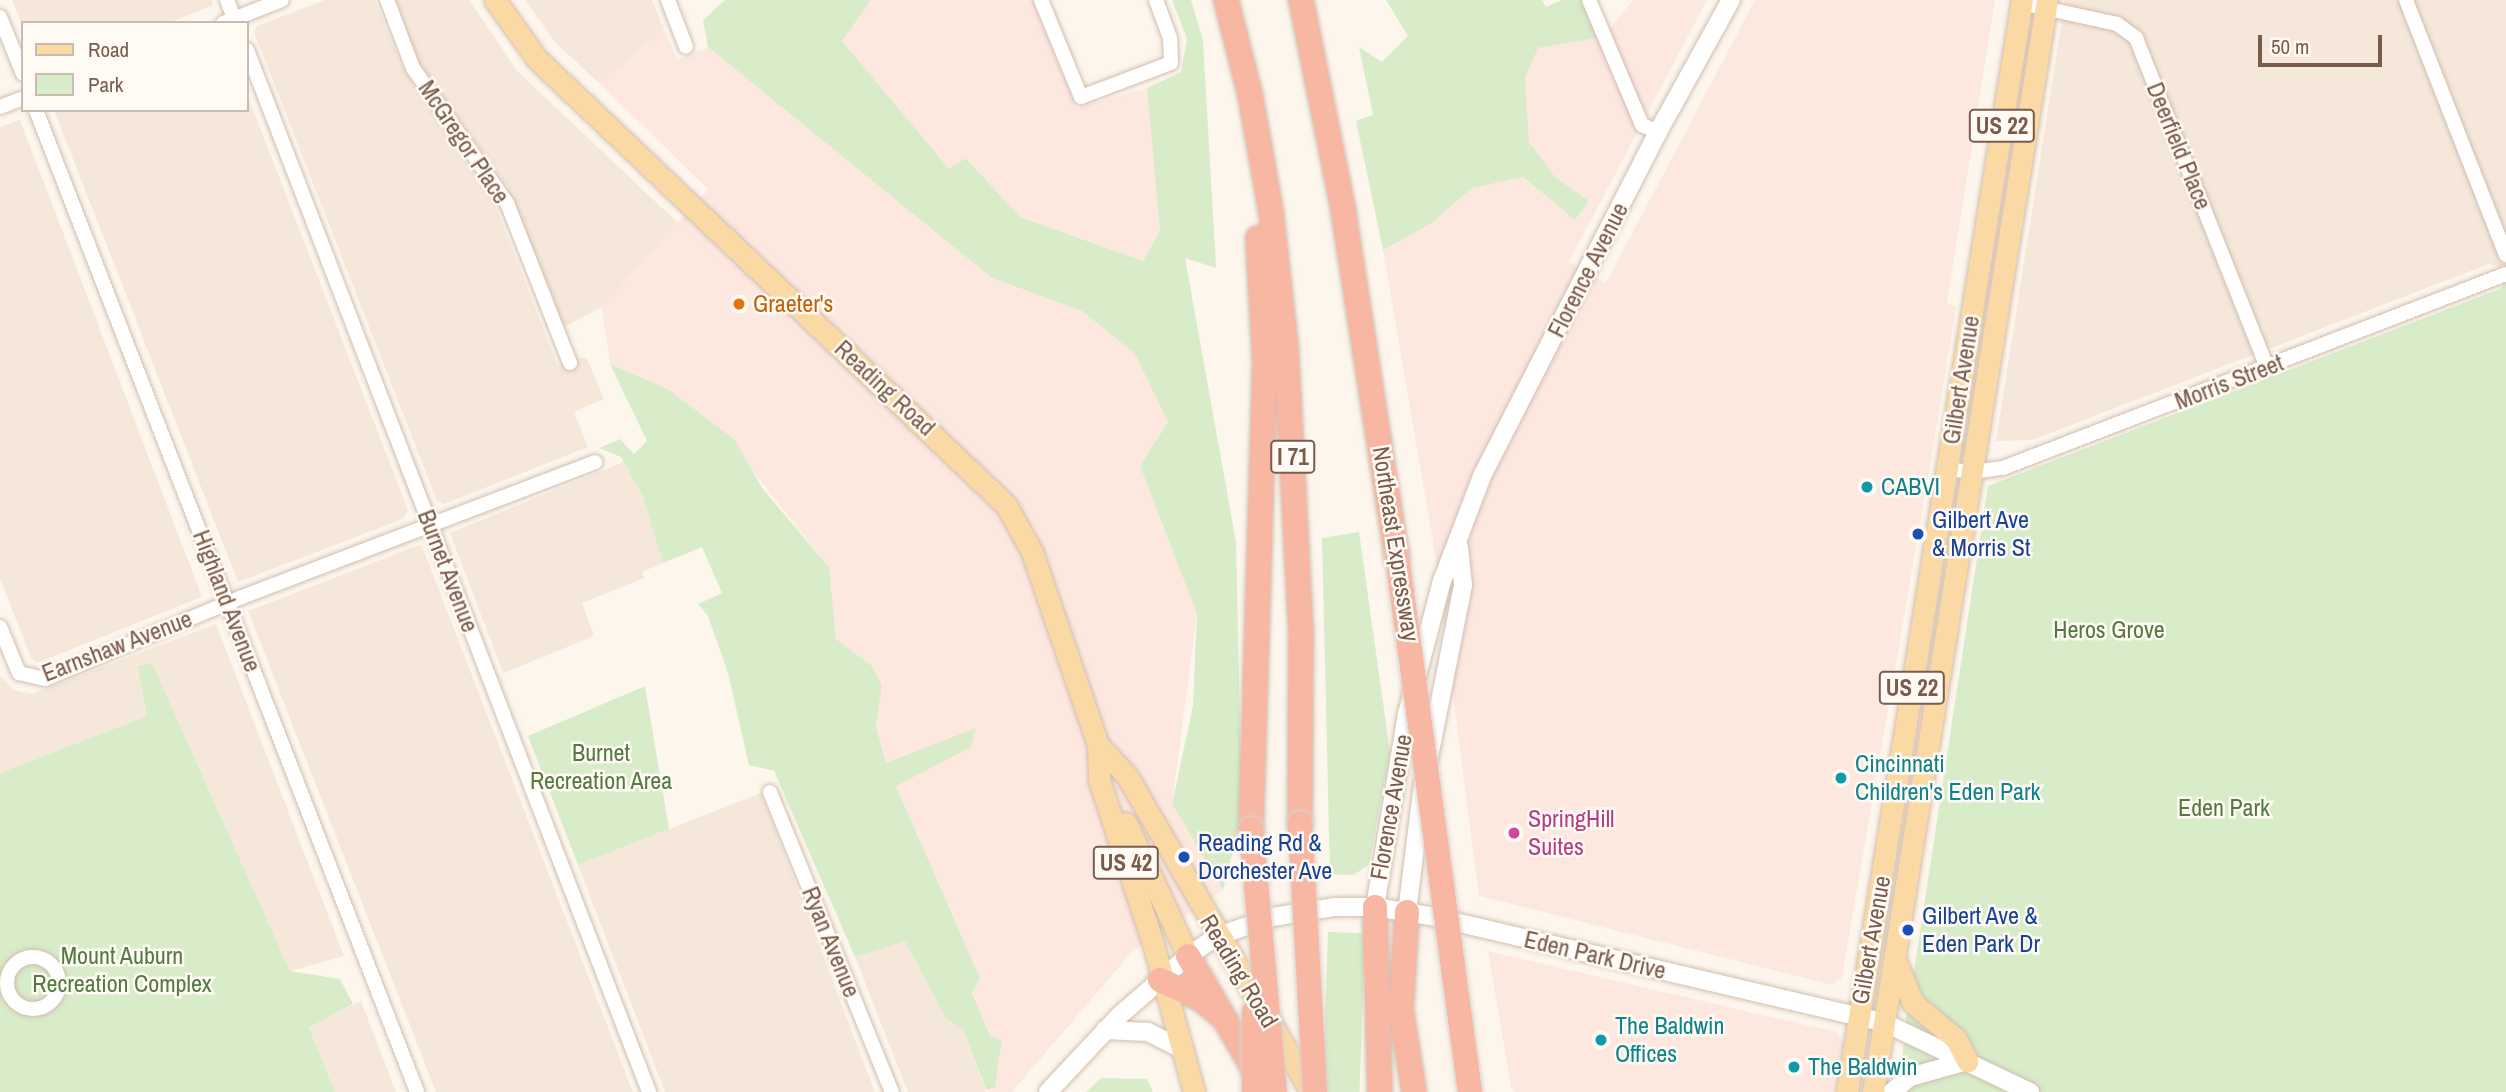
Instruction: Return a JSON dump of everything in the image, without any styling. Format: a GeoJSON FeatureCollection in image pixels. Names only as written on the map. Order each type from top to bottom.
{"type":"FeatureCollection","features":[{"type":"Feature","properties":{"kind":"highway","name":"I 71"},"geometry":{"type":"LineString","coordinates":[[1226,0],[1250,94],[1271,212],[1294,470],[1301,631],[1300,823],[1311,1087]]}},
{"type":"Feature","properties":{"kind":"highway","name":"Northeast Expressway"},"geometry":{"type":"LineString","coordinates":[[1301,0],[1343,209],[1396,556],[1470,1092]]}},
{"type":"Feature","properties":{"kind":"highway"},"geometry":{"type":"LineString","coordinates":[[1250,94],[1265,365],[1251,829],[1254,1092]]}},
{"type":"Feature","properties":{"kind":"highway"},"geometry":{"type":"LineString","coordinates":[[1251,829],[1275,1092]]}},
{"type":"Feature","properties":{"kind":"highway"},"geometry":{"type":"LineString","coordinates":[[1375,907],[1380,1092]]}},
{"type":"Feature","properties":{"kind":"highway"},"geometry":{"type":"LineString","coordinates":[[1407,912],[1401,1009],[1414,1092]]}},
{"type":"Feature","properties":{"kind":"highway"},"geometry":{"type":"LineString","coordinates":[[1188,956],[1231,1024],[1267,1092]]}},
{"type":"Feature","properties":{"kind":"highway"},"geometry":{"type":"LineString","coordinates":[[1160,980],[1201,999],[1231,1024]]}},
{"type":"Feature","properties":{"kind":"main road","name":"Reading Road"},"geometry":{"type":"LineString","coordinates":[[495,0],[537,59],[1006,505],[1032,552],[1098,745],[1099,780],[1153,943],[1160,980],[1194,1092]]}},
{"type":"Feature","properties":{"kind":"main road","name":"Gilbert Avenue"},"geometry":{"type":"LineString","coordinates":[[1847,1092],[1857,1015],[2021,1]]}},
{"type":"Feature","properties":{"kind":"main road","name":"Gilbert Avenue"},"geometry":{"type":"LineString","coordinates":[[1873,1092],[2046,3]]}},
{"type":"Feature","properties":{"kind":"main road","name":"Reading Road"},"geometry":{"type":"LineString","coordinates":[[1098,745],[1127,776],[1217,936],[1311,1087]]}},
{"type":"Feature","properties":{"kind":"main road"},"geometry":{"type":"LineString","coordinates":[[1106,802],[1124,819],[1188,956]]}},
{"type":"Feature","properties":{"kind":"main road"},"geometry":{"type":"LineString","coordinates":[[1895,957],[1902,985],[1913,1003],[1956,1040],[1967,1061]]}},
{"type":"Feature","properties":{"kind":"street"},"geometry":{"type":"LineString","coordinates":[[228,0],[231,21],[282,0]]}},
{"type":"Feature","properties":{"kind":"street","name":"McGregor Place"},"geometry":{"type":"LineString","coordinates":[[387,0],[413,68],[508,203],[570,363]]}},
{"type":"Feature","properties":{"kind":"street"},"geometry":{"type":"LineString","coordinates":[[668,0],[686,47]]}},
{"type":"Feature","properties":{"kind":"street"},"geometry":{"type":"LineString","coordinates":[[1041,0],[1081,97],[1171,63],[1170,38],[1156,0]]}},
{"type":"Feature","properties":{"kind":"street"},"geometry":{"type":"LineString","coordinates":[[1589,0],[1642,125],[1658,132]]}},
{"type":"Feature","properties":{"kind":"street","name":"Florence Avenue"},"geometry":{"type":"LineString","coordinates":[[1375,907],[1407,714],[1442,580],[1459,547],[1482,476],[1658,132],[1731,0]]}},
{"type":"Feature","properties":{"kind":"street"},"geometry":{"type":"LineString","coordinates":[[2406,0],[2506,255]]}},
{"type":"Feature","properties":{"kind":"street","name":"Deerfield Place"},"geometry":{"type":"LineString","coordinates":[[2021,1],[2046,3],[2117,24],[2136,38],[2267,368]]}},
{"type":"Feature","properties":{"kind":"street"},"geometry":{"type":"LineString","coordinates":[[0,17],[21,69]]}},
{"type":"Feature","properties":{"kind":"street","name":"Burnet Avenue"},"geometry":{"type":"LineString","coordinates":[[248,53],[649,1092]]}},
{"type":"Feature","properties":{"kind":"street"},"geometry":{"type":"LineString","coordinates":[[0,107],[21,99]]}},
{"type":"Feature","properties":{"kind":"street","name":"Highland Avenue"},"geometry":{"type":"LineString","coordinates":[[37,112],[417,1092]]}},
{"type":"Feature","properties":{"kind":"street","name":"Morris Street"},"geometry":{"type":"LineString","coordinates":[[1947,469],[1973,472],[2003,468],[2506,274]]}},
{"type":"Feature","properties":{"kind":"street","name":"Earnshaw Avenue"},"geometry":{"type":"LineString","coordinates":[[5,659],[19,673],[45,679],[228,603],[595,463]]}},
{"type":"Feature","properties":{"kind":"street","name":"Florence Avenue"},"geometry":{"type":"LineString","coordinates":[[1407,912],[1414,828],[1463,585],[1459,547]]}},
{"type":"Feature","properties":{"kind":"street"},"geometry":{"type":"LineString","coordinates":[[0,627],[5,659]]}},
{"type":"Feature","properties":{"kind":"street","name":"Ryan Avenue"},"geometry":{"type":"LineString","coordinates":[[770,792],[892,1092]]}},
{"type":"Feature","properties":{"kind":"street","name":"Eden Park Drive"},"geometry":{"type":"LineString","coordinates":[[1048,1092],[1105,1030],[1188,956],[1217,936],[1301,911],[1375,907],[1407,912],[1883,1022],[2030,1092]]}},
{"type":"Feature","properties":{"kind":"street"},"geometry":{"type":"LineString","coordinates":[[1105,1030],[1148,1032],[1181,1048]]}},
{"type":"Feature","properties":{"kind":"street"},"geometry":{"type":"LineString","coordinates":[[1892,1092],[1910,1077],[1967,1061]]}},
{"type":"Feature","properties":{"kind":"shaded area"},"geometry":{"type":"Polygon","coordinates":[[[12,0],[212,0],[213,5],[174,21],[21,22],[12,0]]]}},
{"type":"Feature","properties":{"kind":"shaded area"},"geometry":{"type":"Polygon","coordinates":[[[325,0],[375,0],[403,69],[494,202],[558,366],[586,357],[604,399],[574,412],[588,447],[444,504],[437,501],[254,32],[257,26],[325,0]]]}},
{"type":"Feature","properties":{"kind":"shaded area"},"geometry":{"type":"Polygon","coordinates":[[[396,0],[469,0],[518,72],[678,223],[602,307],[564,327],[508,187],[419,64],[396,0]]]}},
{"type":"Feature","properties":{"kind":"shaded area"},"geometry":{"type":"Polygon","coordinates":[[[525,0],[652,0],[664,29],[600,84],[555,42],[525,0]]]}},
{"type":"Feature","properties":{"kind":"shaded area"},"geometry":{"type":"Polygon","coordinates":[[[871,0],[1032,0],[1077,108],[1147,88],[1160,231],[1143,261],[1020,217],[967,158],[949,170],[842,41],[871,0]]]}},
{"type":"Feature","properties":{"kind":"shaded area"},"geometry":{"type":"Polygon","coordinates":[[[1633,0],[1707,0],[1569,262],[1606,283],[1755,0],[1995,0],[1947,303],[1956,307],[1934,442],[1842,977],[1833,985],[1479,896],[1433,541],[1383,250],[1432,223],[1472,188],[1523,177],[1575,220],[1588,201],[1555,177],[1529,142],[1525,78],[1538,48],[1603,37],[1633,0]]]}},
{"type":"Feature","properties":{"kind":"shaded area"},"geometry":{"type":"Polygon","coordinates":[[[2065,0],[2506,0],[2506,269],[2489,264],[2032,440],[1996,441],[2065,0]]]}},
{"type":"Feature","properties":{"kind":"shaded area"},"geometry":{"type":"Polygon","coordinates":[[[664,29],[677,60],[708,47],[992,278],[1082,311],[1135,354],[1168,422],[1140,466],[1197,614],[1172,804],[1223,890],[1131,953],[1012,1092],[986,1092],[995,1088],[1002,1041],[990,1036],[972,992],[980,978],[886,763],[876,726],[882,685],[872,666],[836,639],[829,567],[748,465],[668,389],[610,364],[602,307],[708,189],[600,84],[664,29]]]}},
{"type":"Feature","properties":{"kind":"shaded area"},"geometry":{"type":"Polygon","coordinates":[[[248,97],[408,510],[403,519],[238,582],[55,112],[248,112],[248,97]]]}},
{"type":"Feature","properties":{"kind":"shaded area"},"geometry":{"type":"Polygon","coordinates":[[[20,120],[202,597],[37,663],[31,658],[0,578],[0,127],[20,120]]]}},
{"type":"Feature","properties":{"kind":"shaded area"},"geometry":{"type":"Polygon","coordinates":[[[624,462],[643,497],[663,563],[642,572],[644,578],[582,603],[594,636],[503,673],[450,533],[624,462]]]}},
{"type":"Feature","properties":{"kind":"shaded area"},"geometry":{"type":"Polygon","coordinates":[[[422,546],[633,1092],[436,1092],[248,611],[422,546]]]}},
{"type":"Feature","properties":{"kind":"shaded area"},"geometry":{"type":"Polygon","coordinates":[[[216,624],[344,956],[290,971],[152,663],[137,666],[147,716],[0,773],[0,676],[14,690],[32,694],[216,624]]]}},
{"type":"Feature","properties":{"kind":"shaded area"},"geometry":{"type":"Polygon","coordinates":[[[761,793],[875,1092],[665,1092],[578,865],[761,793]]]}},
{"type":"Feature","properties":{"kind":"shaded area"},"geometry":{"type":"Polygon","coordinates":[[[905,940],[946,1018],[964,1031],[986,1092],[908,1092],[855,957],[905,940]]]}},
{"type":"Feature","properties":{"kind":"shaded area"},"geometry":{"type":"Polygon","coordinates":[[[1488,951],[1836,1032],[1844,1042],[1836,1092],[1516,1092],[1511,1087],[1488,951]]]}},
{"type":"Feature","properties":{"kind":"shaded area"},"geometry":{"type":"Polygon","coordinates":[[[361,1001],[396,1092],[335,1092],[309,1026],[361,1001]]]}},
{"type":"Feature","properties":{"kind":"green space"},"geometry":{"type":"Polygon","coordinates":[[[725,0],[871,0],[842,41],[949,169],[966,158],[1020,217],[1143,261],[1160,231],[1147,88],[1181,72],[1187,39],[1172,0],[1191,0],[1203,41],[1216,268],[1185,258],[1236,542],[1242,815],[1223,890],[1172,804],[1193,706],[1197,614],[1140,466],[1168,422],[1135,354],[1082,311],[992,278],[708,47],[703,20],[725,0]]]}},
{"type":"Feature","properties":{"kind":"green space"},"geometry":{"type":"Polygon","coordinates":[[[1386,0],[1542,0],[1546,7],[1562,0],[1589,0],[1603,37],[1538,48],[1525,78],[1529,142],[1555,177],[1589,201],[1575,220],[1523,177],[1472,188],[1432,223],[1383,250],[1356,121],[1373,115],[1359,47],[1382,62],[1408,36],[1386,0]]]}},
{"type":"Feature","properties":{"kind":"green space","name":"Eden Park"},"geometry":{"type":"Polygon","coordinates":[[[2506,280],[2506,1092],[1907,1092],[1901,1071],[1906,1018],[1909,1007],[1922,996],[1913,978],[1988,486],[2500,289],[2506,280]]]}},
{"type":"Feature","properties":{"kind":"green space"},"geometry":{"type":"Polygon","coordinates":[[[610,364],[668,389],[735,440],[762,488],[829,567],[836,639],[872,666],[882,685],[876,726],[886,763],[976,728],[971,747],[896,786],[980,978],[972,993],[990,1036],[1002,1040],[995,1088],[986,1090],[964,1031],[946,1018],[905,941],[855,957],[774,771],[749,765],[728,673],[708,616],[698,604],[722,593],[702,547],[663,563],[643,497],[621,457],[599,448],[620,439],[634,454],[647,441],[610,364]]]}},
{"type":"Feature","properties":{"kind":"green space"},"geometry":{"type":"Polygon","coordinates":[[[1359,532],[1390,752],[1369,865],[1353,875],[1330,874],[1322,538],[1359,532]]]}},
{"type":"Feature","properties":{"kind":"green space","name":"Mount Auburn Recreation Complex"},"geometry":{"type":"Polygon","coordinates":[[[152,663],[290,971],[340,979],[353,1004],[309,1027],[335,1092],[0,1092],[0,773],[147,716],[137,666],[152,663]]]}},
{"type":"Feature","properties":{"kind":"green space","name":"Burnet Recreation Area"},"geometry":{"type":"Polygon","coordinates":[[[645,686],[669,829],[578,865],[528,736],[645,686]]]}},
{"type":"Feature","properties":{"kind":"green space"},"geometry":{"type":"Polygon","coordinates":[[[1328,932],[1365,933],[1359,1092],[1322,1092],[1328,932]]]}},
{"type":"Feature","properties":{"kind":"green space"},"geometry":{"type":"Polygon","coordinates":[[[1101,1078],[1147,1079],[1153,1092],[1086,1092],[1101,1078]]]}},
{"type":"Feature","properties":{"kind":"place","name":"Graeter's"},"geometry":{"type":"Point","coordinates":[739,304]}},
{"type":"Feature","properties":{"kind":"place","name":"CABVI"},"geometry":{"type":"Point","coordinates":[1867,487]}},
{"type":"Feature","properties":{"kind":"place","name":"Gilbert Ave & Morris St"},"geometry":{"type":"Point","coordinates":[1918,534]}},
{"type":"Feature","properties":{"kind":"place","name":"Cincinnati Children's Eden Park"},"geometry":{"type":"Point","coordinates":[1841,778]}},
{"type":"Feature","properties":{"kind":"place","name":"SpringHill Suites"},"geometry":{"type":"Point","coordinates":[1514,833]}},
{"type":"Feature","properties":{"kind":"place","name":"Reading Rd & Dorchester Ave"},"geometry":{"type":"Point","coordinates":[1184,857]}},
{"type":"Feature","properties":{"kind":"place","name":"Gilbert Ave & Eden Park Dr"},"geometry":{"type":"Point","coordinates":[1908,930]}},
{"type":"Feature","properties":{"kind":"place","name":"The Baldwin Offices"},"geometry":{"type":"Point","coordinates":[1601,1040]}},
{"type":"Feature","properties":{"kind":"place","name":"The Baldwin"},"geometry":{"type":"Point","coordinates":[1794,1067]}},
{"type":"Feature","properties":{"kind":"park label","name":"Heros Grove"},"geometry":{"type":"Point","coordinates":[2109,630]}}]}
